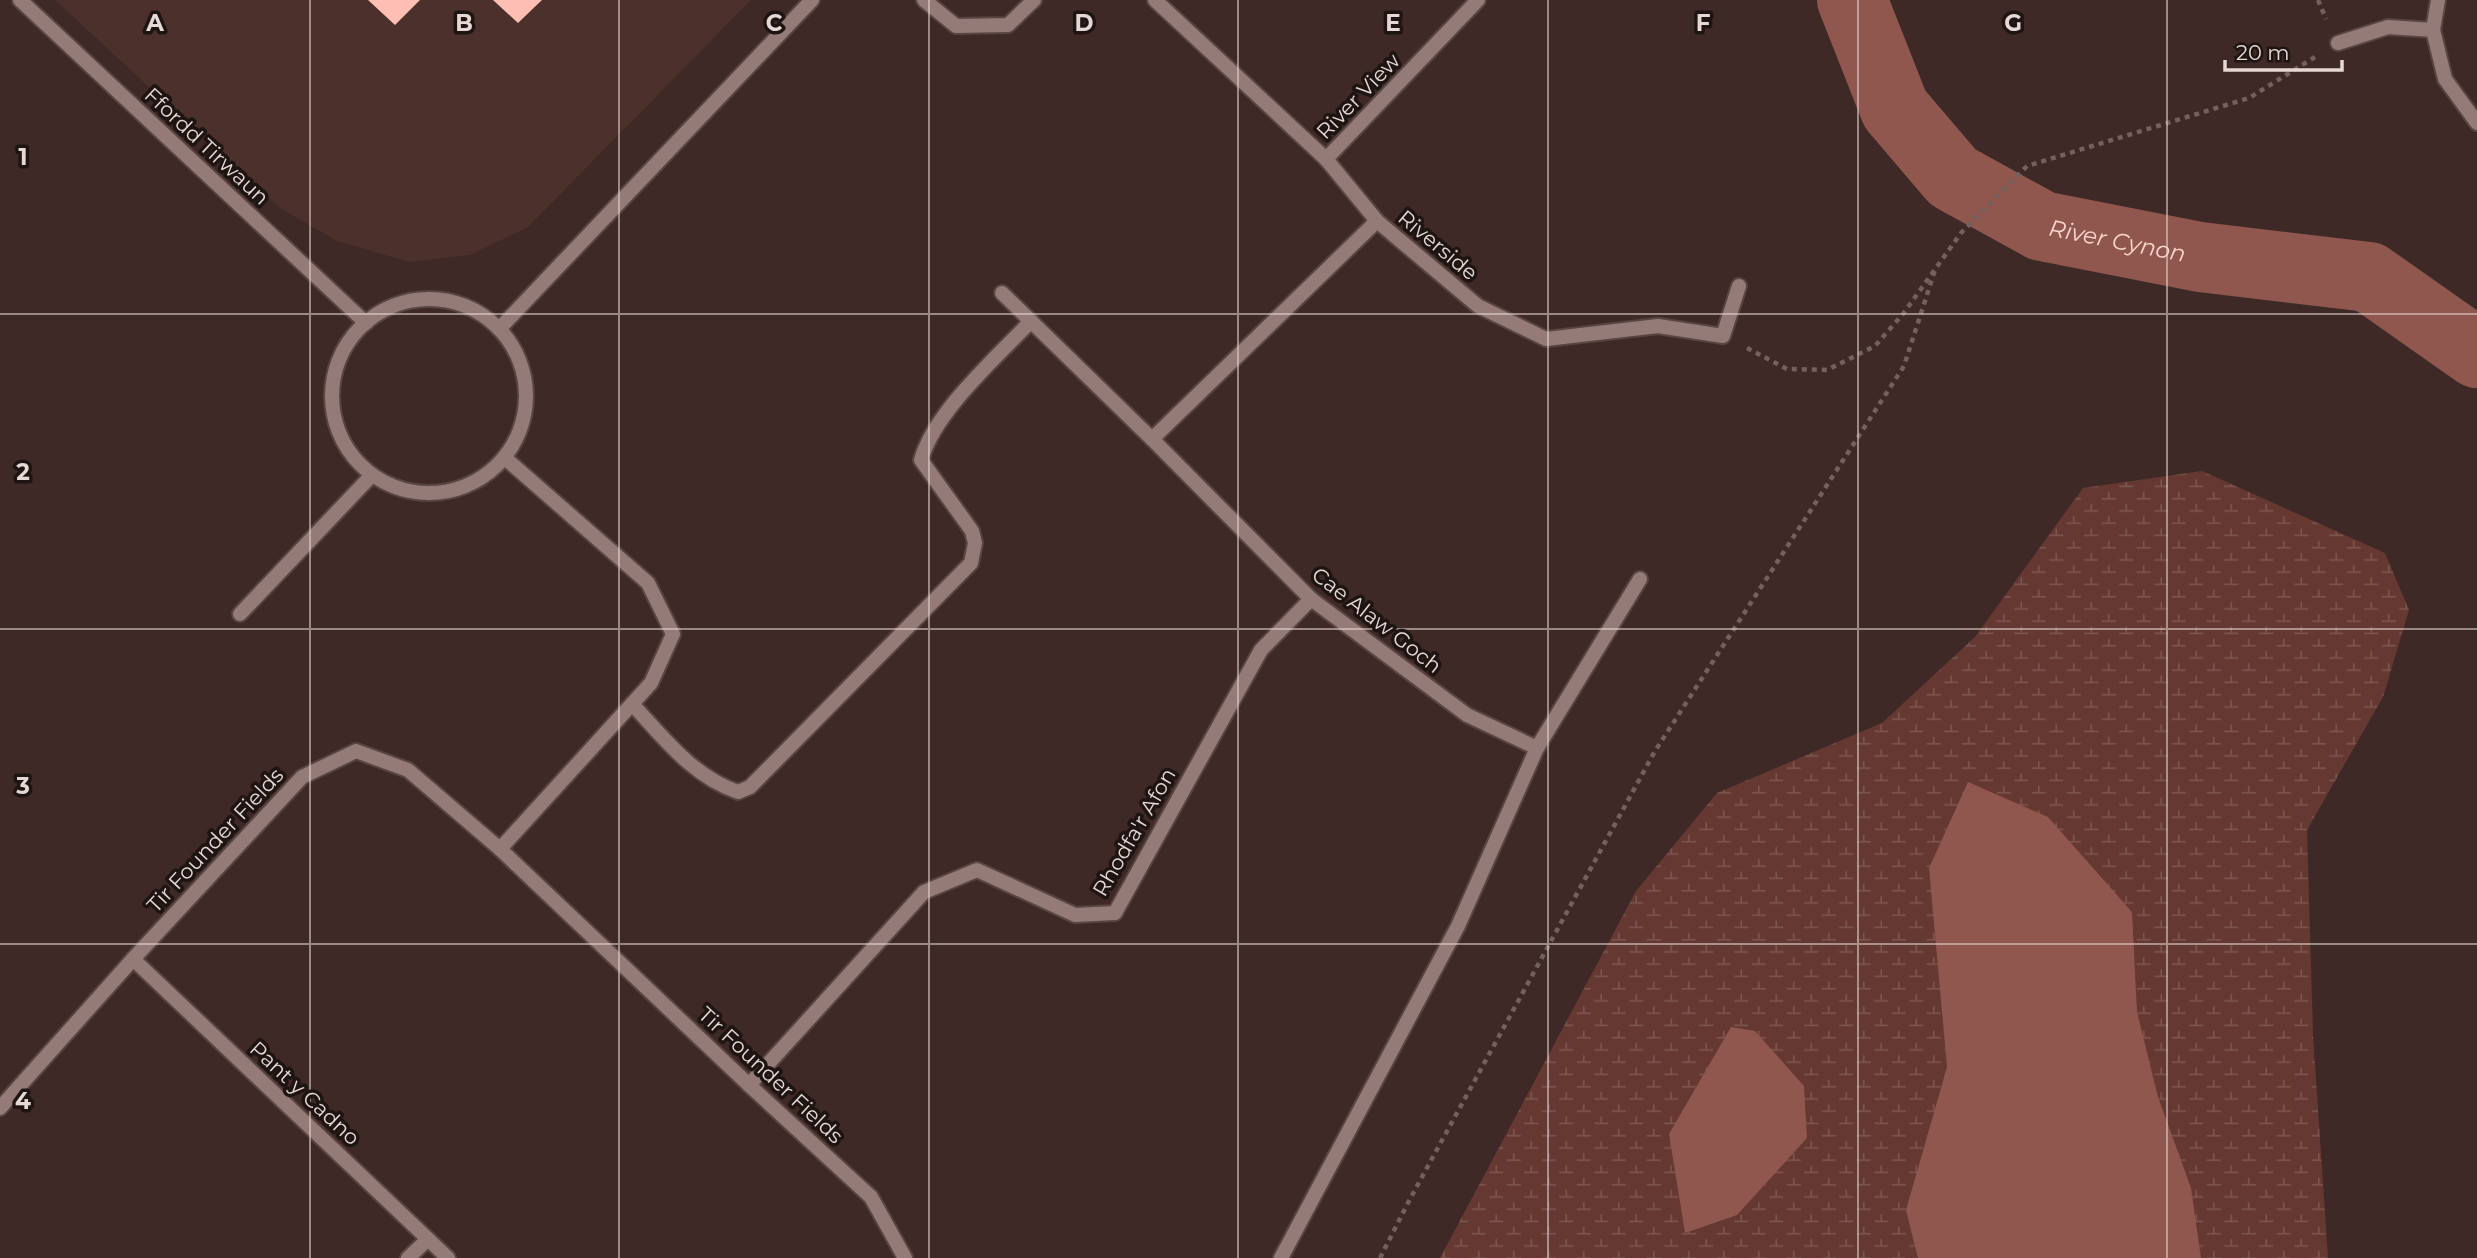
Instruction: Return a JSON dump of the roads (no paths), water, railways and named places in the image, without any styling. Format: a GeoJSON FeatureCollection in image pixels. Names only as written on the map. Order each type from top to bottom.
{"type":"FeatureCollection","features":[{"type":"Feature","properties":{"kind":"street","name":"Ffordd Tirwaun"},"geometry":{"type":"LineString","coordinates":[[20,0],[366,323]]}},
{"type":"Feature","properties":{"kind":"street"},"geometry":{"type":"LineString","coordinates":[[499,329],[812,0]]}},
{"type":"Feature","properties":{"kind":"street"},"geometry":{"type":"LineString","coordinates":[[924,0],[956,26],[1008,25],[1034,0]]}},
{"type":"Feature","properties":{"kind":"street","name":"Riverside"},"geometry":{"type":"LineString","coordinates":[[1155,0],[1326,159],[1377,221],[1478,306],[1546,339],[1658,326],[1723,336],[1739,286]]}},
{"type":"Feature","properties":{"kind":"street","name":"River View"},"geometry":{"type":"LineString","coordinates":[[1326,159],[1478,0]]}},
{"type":"Feature","properties":{"kind":"street"},"geometry":{"type":"LineString","coordinates":[[2438,0],[2433,30],[2445,79],[2477,123]]}},
{"type":"Feature","properties":{"kind":"street"},"geometry":{"type":"LineString","coordinates":[[2338,43],[2388,27],[2433,30]]}},
{"type":"Feature","properties":{"kind":"street"},"geometry":{"type":"LineString","coordinates":[[1152,439],[1377,221]]}},
{"type":"Feature","properties":{"kind":"street","name":"Cae Alaw Goch"},"geometry":{"type":"LineString","coordinates":[[1002,293],[1311,598],[1467,715],[1537,748]]}},
{"type":"Feature","properties":{"kind":"street"},"geometry":{"type":"LineString","coordinates":[[429,300],[448,301],[476,311],[499,329],[516,351],[525,378],[527,406],[519,433],[505,458],[483,477],[456,490],[427,493],[398,489],[372,475],[351,454],[338,429],[332,400],[335,372],[346,344],[366,323],[391,307],[429,300]]}},
{"type":"Feature","properties":{"kind":"street"},"geometry":{"type":"LineString","coordinates":[[632,704],[688,764],[717,785],[738,792],[750,787],[971,563],[975,544],[972,531],[921,460],[932,432],[944,414],[1031,321]]}},
{"type":"Feature","properties":{"kind":"street"},"geometry":{"type":"LineString","coordinates":[[500,849],[651,683],[673,634],[648,583],[505,458]]}},
{"type":"Feature","properties":{"kind":"street"},"geometry":{"type":"LineString","coordinates":[[240,614],[372,475]]}},
{"type":"Feature","properties":{"kind":"street"},"geometry":{"type":"LineString","coordinates":[[1281,1258],[1458,926],[1537,748],[1640,579]]}},
{"type":"Feature","properties":{"kind":"street","name":"Rhodfa'r Afon"},"geometry":{"type":"LineString","coordinates":[[749,1085],[924,892],[977,870],[1075,915],[1115,913],[1261,650],[1311,598]]}},
{"type":"Feature","properties":{"kind":"street","name":"Tir Founder Fields"},"geometry":{"type":"LineString","coordinates":[[0,1108],[133,959],[302,777],[356,751],[408,770],[500,849],[749,1085],[871,1196],[905,1258]]}},
{"type":"Feature","properties":{"kind":"street","name":"Pant y Cadno"},"geometry":{"type":"LineString","coordinates":[[133,959],[448,1258]]}},
{"type":"Feature","properties":{"kind":"street"},"geometry":{"type":"LineString","coordinates":[[408,1258],[428,1239]]}},
{"type":"Feature","properties":{"kind":"waterway","name":"River Cynon"},"geometry":{"type":"LineString","coordinates":[[1852,0],[1895,109],[1953,177],[2042,226],[2200,257],[2369,277],[2477,353]]}}]}
